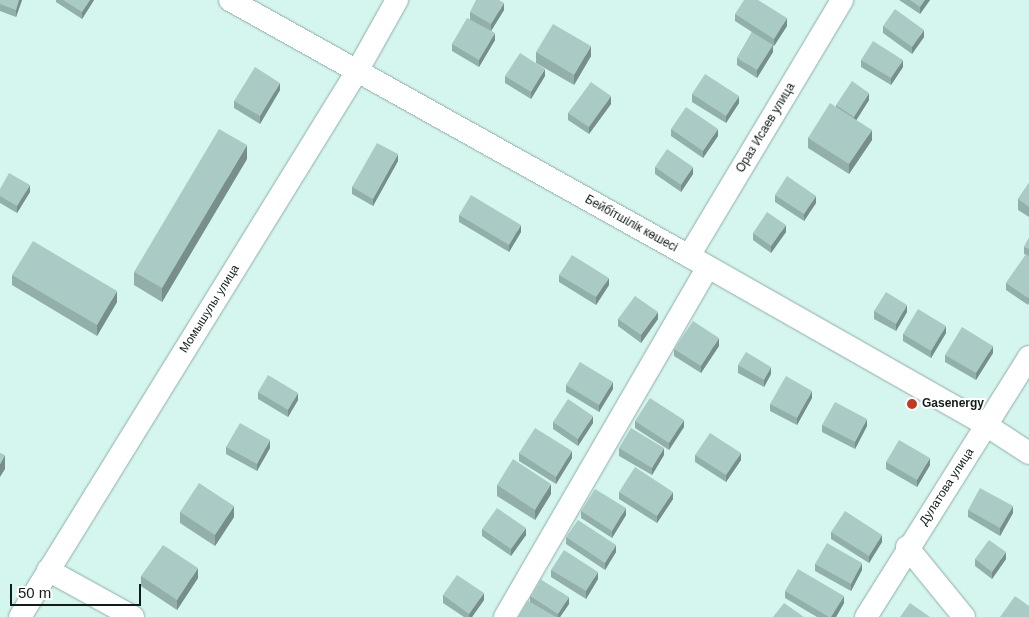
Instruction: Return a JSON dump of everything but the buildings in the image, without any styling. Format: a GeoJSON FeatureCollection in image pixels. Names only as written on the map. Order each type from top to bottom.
{"type":"FeatureCollection","features":[{"type":"Feature","properties":{"kind":"street","name":"Бейбітшілік көшесі"},"geometry":{"type":"LineString","coordinates":[[230,0],[356,73],[689,256],[707,270],[986,425],[1029,453]]}},
{"type":"Feature","properties":{"kind":"street","name":"Момышулы улица"},"geometry":{"type":"LineString","coordinates":[[20,617],[356,73],[397,0]]}},
{"type":"Feature","properties":{"kind":"street","name":"Ораз Исаев улица"},"geometry":{"type":"LineString","coordinates":[[689,256],[842,0]]}},
{"type":"Feature","properties":{"kind":"street"},"geometry":{"type":"LineString","coordinates":[[505,617],[707,270]]}},
{"type":"Feature","properties":{"kind":"street","name":"Дулатова улица"},"geometry":{"type":"LineString","coordinates":[[866,617],[907,547],[1029,357]]}},
{"type":"Feature","properties":{"kind":"street"},"geometry":{"type":"LineString","coordinates":[[907,547],[964,617]]}},
{"type":"Feature","properties":{"kind":"street"},"geometry":{"type":"LineString","coordinates":[[48,570],[133,617]]}},
{"type":"Feature","properties":{"kind":"place","name":"Gasenergy"},"geometry":{"type":"Point","coordinates":[912,404]}}]}
